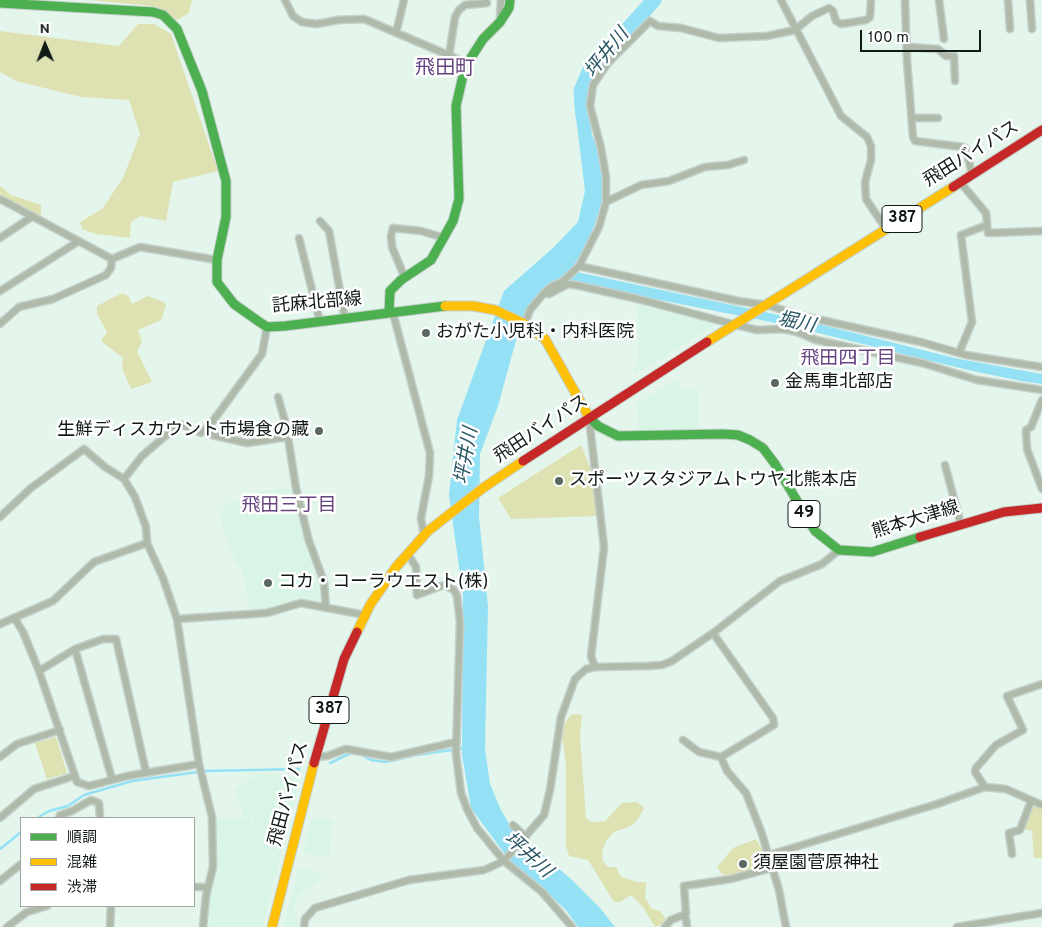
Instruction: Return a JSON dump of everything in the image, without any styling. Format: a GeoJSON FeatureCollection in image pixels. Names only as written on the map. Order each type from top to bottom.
{"type":"FeatureCollection","features":[{"type":"Feature","properties":{"kind":"main road"},"geometry":{"type":"LineString","coordinates":[[391,313],[390,291],[431,260],[453,222],[459,199],[456,106],[466,63],[483,40],[500,22],[509,8],[510,0]]}},
{"type":"Feature","properties":{"kind":"main road","name":"託麻北部線"},"geometry":{"type":"LineString","coordinates":[[0,3],[153,12],[163,15],[177,29],[202,91],[226,181],[226,217],[217,260],[217,282],[234,304],[267,326],[320,322],[443,306],[473,306],[495,310],[524,324],[545,339],[589,417]]}},
{"type":"Feature","properties":{"kind":"main road","name":"飛田バイパス"},"geometry":{"type":"LineString","coordinates":[[272,927],[316,757],[344,659],[365,615],[396,567],[424,535],[441,519],[480,490],[589,417],[1042,130]]}},
{"type":"Feature","properties":{"kind":"main road","name":"49"},"geometry":{"type":"LineString","coordinates":[[589,417],[598,426],[618,436],[723,434],[750,440],[763,448],[815,531],[838,550]]}},
{"type":"Feature","properties":{"kind":"main road","name":"熊本大津線"},"geometry":{"type":"LineString","coordinates":[[838,550],[862,554],[872,552],[1004,512],[1042,508]]}},
{"type":"Feature","properties":{"kind":"street"},"geometry":{"type":"LineString","coordinates":[[285,0],[293,16],[302,22],[317,24],[338,20],[364,19],[466,63]]}},
{"type":"Feature","properties":{"kind":"street"},"geometry":{"type":"LineString","coordinates":[[396,33],[404,0]]}},
{"type":"Feature","properties":{"kind":"street"},"geometry":{"type":"LineString","coordinates":[[500,22],[501,0]]}},
{"type":"Feature","properties":{"kind":"street"},"geometry":{"type":"LineString","coordinates":[[781,0],[841,116],[867,137],[871,146],[871,160],[865,182],[866,199],[886,229]]}},
{"type":"Feature","properties":{"kind":"street"},"geometry":{"type":"LineString","coordinates":[[524,324],[530,310],[544,293],[552,286],[562,282],[577,267],[599,227],[606,202],[606,177],[590,106],[592,85],[608,63],[650,21],[658,26],[681,28],[718,38],[767,36],[795,30],[812,16],[828,8],[833,11],[836,21],[841,24],[866,20],[870,17],[871,0]]}},
{"type":"Feature","properties":{"kind":"street"},"geometry":{"type":"LineString","coordinates":[[905,0],[913,137],[915,141],[963,147],[966,150],[972,174]]}},
{"type":"Feature","properties":{"kind":"street"},"geometry":{"type":"LineString","coordinates":[[939,0],[944,38]]}},
{"type":"Feature","properties":{"kind":"street"},"geometry":{"type":"LineString","coordinates":[[1008,0],[1010,29]]}},
{"type":"Feature","properties":{"kind":"street"},"geometry":{"type":"LineString","coordinates":[[1030,0],[1032,29]]}},
{"type":"Feature","properties":{"kind":"street"},"geometry":{"type":"LineString","coordinates":[[449,56],[455,17],[459,10],[465,5],[487,3]]}},
{"type":"Feature","properties":{"kind":"street"},"geometry":{"type":"LineString","coordinates":[[907,47],[938,48],[946,56],[954,56],[955,81]]}},
{"type":"Feature","properties":{"kind":"street"},"geometry":{"type":"LineString","coordinates":[[912,118],[938,118]]}},
{"type":"Feature","properties":{"kind":"street"},"geometry":{"type":"LineString","coordinates":[[606,202],[641,185],[669,181],[705,168],[728,165],[744,160]]}},
{"type":"Feature","properties":{"kind":"street"},"geometry":{"type":"LineString","coordinates":[[960,182],[986,213],[988,233],[1042,231]]}},
{"type":"Feature","properties":{"kind":"street"},"geometry":{"type":"LineString","coordinates":[[0,199],[112,259]]}},
{"type":"Feature","properties":{"kind":"street"},"geometry":{"type":"LineString","coordinates":[[0,238],[33,216]]}},
{"type":"Feature","properties":{"kind":"street"},"geometry":{"type":"LineString","coordinates":[[320,221],[329,231],[345,319]]}},
{"type":"Feature","properties":{"kind":"street"},"geometry":{"type":"LineString","coordinates":[[959,353],[972,322],[961,235],[987,225]]}},
{"type":"Feature","properties":{"kind":"street"},"geometry":{"type":"LineString","coordinates":[[405,278],[392,247],[391,236],[393,228],[422,231],[445,238]]}},
{"type":"Feature","properties":{"kind":"street"},"geometry":{"type":"LineString","coordinates":[[299,238],[320,322]]}},
{"type":"Feature","properties":{"kind":"street"},"geometry":{"type":"LineString","coordinates":[[0,292],[79,241]]}},
{"type":"Feature","properties":{"kind":"street"},"geometry":{"type":"LineString","coordinates":[[112,259],[140,247],[217,260]]}},
{"type":"Feature","properties":{"kind":"street"},"geometry":{"type":"LineString","coordinates":[[0,324],[19,307],[53,298],[106,275],[111,268],[112,259]]}},
{"type":"Feature","properties":{"kind":"street"},"geometry":{"type":"LineString","coordinates":[[577,267],[738,301],[959,353],[1042,367]]}},
{"type":"Feature","properties":{"kind":"street"},"geometry":{"type":"LineString","coordinates":[[544,293],[549,294],[568,284],[574,285],[638,299],[757,330],[783,329],[816,340],[922,363],[977,380],[1042,390]]}},
{"type":"Feature","properties":{"kind":"street"},"geometry":{"type":"LineString","coordinates":[[391,313],[430,454],[429,476],[421,518],[424,535]]}},
{"type":"Feature","properties":{"kind":"street"},"geometry":{"type":"LineString","coordinates":[[204,431],[262,354],[267,326]]}},
{"type":"Feature","properties":{"kind":"street"},"geometry":{"type":"LineString","coordinates":[[278,398],[286,425],[300,505],[309,541],[324,582],[326,608]]}},
{"type":"Feature","properties":{"kind":"street"},"geometry":{"type":"LineString","coordinates":[[1042,400],[1031,427],[1026,430],[1027,449],[1042,489]]}},
{"type":"Feature","properties":{"kind":"street"},"geometry":{"type":"LineString","coordinates":[[589,417],[604,547],[604,561],[592,640],[591,656],[595,667]]}},
{"type":"Feature","properties":{"kind":"street"},"geometry":{"type":"LineString","coordinates":[[124,479],[142,456],[177,426],[201,432],[204,431],[212,435],[246,443],[288,437]]}},
{"type":"Feature","properties":{"kind":"street"},"geometry":{"type":"LineString","coordinates":[[0,517],[31,488],[84,449],[105,467],[124,479],[141,511],[146,527],[147,543],[163,578],[177,619],[199,764],[210,810],[213,836],[213,867],[208,887],[203,927]]}},
{"type":"Feature","properties":{"kind":"street"},"geometry":{"type":"LineString","coordinates":[[945,465],[960,525]]}},
{"type":"Feature","properties":{"kind":"street"},"geometry":{"type":"LineString","coordinates":[[0,624],[53,601],[94,562],[147,543]]}},
{"type":"Feature","properties":{"kind":"street"},"geometry":{"type":"LineString","coordinates":[[304,927],[305,919],[315,908],[409,880],[484,870],[506,859],[544,815],[550,790],[561,717],[570,689],[576,679],[586,669],[595,667],[662,665],[672,661],[713,633],[780,581],[822,564],[838,550]]}},
{"type":"Feature","properties":{"kind":"street"},"geometry":{"type":"LineString","coordinates":[[408,554],[416,567],[417,595],[444,585],[454,590],[457,596],[460,624],[456,742],[457,770],[461,793],[467,809],[477,828],[506,859],[542,892],[572,927]]}},
{"type":"Feature","properties":{"kind":"street"},"geometry":{"type":"LineString","coordinates":[[177,619],[267,613],[300,603],[365,615]]}},
{"type":"Feature","properties":{"kind":"street"},"geometry":{"type":"LineString","coordinates":[[15,619],[23,632],[39,671],[74,776],[99,803],[100,817]]}},
{"type":"Feature","properties":{"kind":"street"},"geometry":{"type":"LineString","coordinates":[[683,740],[700,752],[721,756],[774,725],[774,721],[713,633]]}},
{"type":"Feature","properties":{"kind":"street"},"geometry":{"type":"LineString","coordinates":[[39,671],[75,649],[103,639],[116,639],[146,772]]}},
{"type":"Feature","properties":{"kind":"street"},"geometry":{"type":"LineString","coordinates":[[75,649],[112,779]]}},
{"type":"Feature","properties":{"kind":"street"},"geometry":{"type":"LineString","coordinates":[[986,787],[975,772],[976,768],[996,746],[1023,730],[1007,696],[1042,684]]}},
{"type":"Feature","properties":{"kind":"street"},"geometry":{"type":"LineString","coordinates":[[0,757],[17,744],[60,730]]}},
{"type":"Feature","properties":{"kind":"street"},"geometry":{"type":"LineString","coordinates":[[316,757],[346,749],[363,750],[375,756],[392,756],[456,742]]}},
{"type":"Feature","properties":{"kind":"street"},"geometry":{"type":"LineString","coordinates":[[721,756],[727,771],[746,793],[772,868],[786,927]]}},
{"type":"Feature","properties":{"kind":"street"},"geometry":{"type":"LineString","coordinates":[[59,817],[60,815],[72,811],[90,793],[112,779],[199,764]]}},
{"type":"Feature","properties":{"kind":"street"},"geometry":{"type":"LineString","coordinates":[[0,818],[34,789],[74,776]]}},
{"type":"Feature","properties":{"kind":"street"},"geometry":{"type":"LineString","coordinates":[[768,855],[937,804],[986,787],[1006,789],[1031,802],[1042,805]]}},
{"type":"Feature","properties":{"kind":"street"},"geometry":{"type":"LineString","coordinates":[[1012,854],[1009,834],[1020,830],[1031,802]]}},
{"type":"Feature","properties":{"kind":"street"},"geometry":{"type":"LineString","coordinates":[[513,825],[525,838]]}},
{"type":"Feature","properties":{"kind":"street"},"geometry":{"type":"LineString","coordinates":[[0,881],[20,865]]}},
{"type":"Feature","properties":{"kind":"street"},"geometry":{"type":"LineString","coordinates":[[665,927],[671,920],[683,916],[686,910],[684,886],[731,879],[772,868]]}},
{"type":"Feature","properties":{"kind":"street"},"geometry":{"type":"LineString","coordinates":[[195,887],[208,887]]}},
{"type":"Feature","properties":{"kind":"street"},"geometry":{"type":"LineString","coordinates":[[7,927],[27,912],[44,907]]}},
{"type":"Feature","properties":{"kind":"street"},"geometry":{"type":"LineString","coordinates":[[110,927],[111,907]]}},
{"type":"Feature","properties":{"kind":"street"},"geometry":{"type":"LineString","coordinates":[[957,927],[990,925],[1042,913]]}},
{"type":"Feature","properties":{"kind":"street"},"geometry":{"type":"LineString","coordinates":[[683,916],[686,919],[687,927]]}},
{"type":"Feature","properties":{"kind":"shaded area"},"geometry":{"type":"Polygon","coordinates":[[[637,303],[649,306],[652,309],[689,315],[712,322],[714,326],[636,374],[633,370],[639,364],[637,303]]]}},
{"type":"Feature","properties":{"kind":"shaded area"},"geometry":{"type":"Polygon","coordinates":[[[678,379],[683,389],[699,389],[698,431],[640,432],[637,404],[678,379]]]}},
{"type":"Feature","properties":{"kind":"shaded area"},"geometry":{"type":"Polygon","coordinates":[[[293,487],[306,542],[322,580],[324,601],[322,604],[305,601],[266,611],[250,611],[242,568],[236,564],[219,514],[230,502],[254,492],[293,487]]]}},
{"type":"Feature","properties":{"kind":"shaded area"},"geometry":{"type":"Polygon","coordinates":[[[260,772],[295,777],[295,779],[300,781],[262,927],[208,927],[209,895],[217,864],[216,819],[250,818],[249,837],[266,840],[250,836],[253,818],[268,812],[252,817],[243,817],[235,789],[260,772]]]}},
{"type":"Feature","properties":{"kind":"shaded area"},"geometry":{"type":"Polygon","coordinates":[[[312,817],[335,820],[332,827],[329,857],[303,853],[312,817]]]}},
{"type":"Feature","properties":{"kind":"shaded area"},"geometry":{"type":"Polygon","coordinates":[[[299,868],[322,874],[317,883],[302,892],[295,901],[294,910],[299,927],[283,927],[299,868]]]}},
{"type":"Feature","properties":{"kind":"green space"},"geometry":{"type":"Polygon","coordinates":[[[89,0],[192,0],[189,13],[177,20],[152,6],[89,0]]]}},
{"type":"Feature","properties":{"kind":"green space"},"geometry":{"type":"Polygon","coordinates":[[[138,24],[154,24],[171,34],[218,171],[173,182],[166,221],[140,216],[131,222],[130,238],[96,234],[82,229],[80,222],[102,209],[123,178],[140,134],[129,100],[81,97],[16,81],[0,72],[0,31],[119,46],[138,24]]]}},
{"type":"Feature","properties":{"kind":"green space"},"geometry":{"type":"Polygon","coordinates":[[[0,186],[11,195],[41,205],[41,216],[6,199],[0,193],[0,186]]]}},
{"type":"Feature","properties":{"kind":"green space"},"geometry":{"type":"Polygon","coordinates":[[[122,293],[128,296],[132,304],[148,296],[164,302],[166,306],[161,320],[138,330],[142,342],[137,351],[152,382],[131,389],[122,368],[123,358],[101,341],[107,332],[97,314],[97,306],[122,293]]]}},
{"type":"Feature","properties":{"kind":"green space","name":"スポーツスタジアムトウヤ北熊本店"},"geometry":{"type":"Polygon","coordinates":[[[581,445],[590,467],[597,516],[511,519],[498,498],[581,445]]]}},
{"type":"Feature","properties":{"kind":"green space"},"geometry":{"type":"Polygon","coordinates":[[[571,715],[582,715],[580,736],[586,818],[591,822],[605,821],[622,803],[637,802],[644,808],[637,821],[629,827],[614,832],[606,841],[602,852],[603,861],[608,867],[616,867],[621,877],[637,882],[646,882],[645,897],[652,909],[660,911],[666,919],[661,925],[655,927],[643,907],[631,895],[620,902],[614,902],[588,860],[569,856],[566,846],[566,766],[562,734],[565,723],[571,715]]]}},
{"type":"Feature","properties":{"kind":"green space"},"geometry":{"type":"Polygon","coordinates":[[[56,737],[67,773],[47,779],[35,743],[56,737]]]}},
{"type":"Feature","properties":{"kind":"green space"},"geometry":{"type":"Polygon","coordinates":[[[1034,806],[1042,808],[1042,858],[1034,858],[1032,831],[1024,829],[1028,813],[1034,806]]]}},
{"type":"Feature","properties":{"kind":"green space"},"geometry":{"type":"Polygon","coordinates":[[[756,839],[765,854],[765,866],[731,876],[722,874],[717,867],[733,848],[756,839]]]}},
{"type":"Feature","properties":{"kind":"water","name":"堀川"},"geometry":{"type":"Polygon","coordinates":[[[586,97],[592,135],[598,150],[602,174],[602,202],[588,244],[573,266],[577,272],[802,320],[959,359],[1042,374],[1042,384],[1021,381],[968,370],[786,325],[559,280],[546,286],[529,306],[517,337],[498,406],[480,454],[479,517],[488,606],[485,749],[490,784],[501,810],[511,827],[572,880],[600,908],[615,927],[578,927],[566,910],[510,861],[471,808],[462,755],[463,596],[449,495],[457,420],[504,291],[554,247],[578,222],[585,191],[574,101],[586,97]]]}},
{"type":"Feature","properties":{"kind":"waterway","name":"坪井川"},"geometry":{"type":"LineString","coordinates":[[583,117],[581,91],[589,72],[654,0]]}},
{"type":"Feature","properties":{"kind":"waterway"},"geometry":{"type":"LineString","coordinates":[[330,763],[351,753],[360,754],[371,760],[386,762],[416,755],[466,748]]}},
{"type":"Feature","properties":{"kind":"waterway"},"geometry":{"type":"LineString","coordinates":[[39,817],[49,811],[68,806],[84,795],[132,781],[205,771],[299,769]]}},
{"type":"Feature","properties":{"kind":"waterway"},"geometry":{"type":"LineString","coordinates":[[0,849],[20,833]]}},
{"type":"Feature","properties":{"kind":"traffic: fast"},"geometry":{"type":"LineString","coordinates":[[389,313],[390,291],[401,280],[431,260],[453,221],[459,199],[456,106],[465,67],[483,39],[500,22],[509,8],[510,0]]}},
{"type":"Feature","properties":{"kind":"traffic: fast"},"geometry":{"type":"LineString","coordinates":[[0,3],[153,12],[163,15],[177,29],[202,91],[226,181],[226,217],[217,260],[217,282],[234,304],[258,321],[267,327],[285,326],[445,306]]}},
{"type":"Feature","properties":{"kind":"traffic: fast"},"geometry":{"type":"LineString","coordinates":[[589,417],[598,426],[618,436],[723,434],[738,435],[750,440],[763,448],[775,464],[815,531],[839,550],[872,552],[920,537]]}},
{"type":"Feature","properties":{"kind":"traffic: slow"},"geometry":{"type":"LineString","coordinates":[[707,342],[953,187]]}},
{"type":"Feature","properties":{"kind":"traffic: slow"},"geometry":{"type":"LineString","coordinates":[[445,306],[473,306],[495,310],[523,323],[545,339],[589,417]]}},
{"type":"Feature","properties":{"kind":"traffic: slow"},"geometry":{"type":"LineString","coordinates":[[357,632],[370,605],[396,567],[428,531],[483,488],[523,461]]}},
{"type":"Feature","properties":{"kind":"traffic: slow"},"geometry":{"type":"LineString","coordinates":[[272,927],[314,763]]}},
{"type":"Feature","properties":{"kind":"traffic: jam"},"geometry":{"type":"LineString","coordinates":[[953,187],[1042,130]]}},
{"type":"Feature","properties":{"kind":"traffic: jam"},"geometry":{"type":"LineString","coordinates":[[523,461],[707,342]]}},
{"type":"Feature","properties":{"kind":"traffic: jam"},"geometry":{"type":"LineString","coordinates":[[920,537],[1004,512],[1042,508]]}},
{"type":"Feature","properties":{"kind":"traffic: jam"},"geometry":{"type":"LineString","coordinates":[[314,763],[344,659],[357,632]]}},
{"type":"Feature","properties":{"kind":"place","name":"おがた小児科・内科医院"},"geometry":{"type":"Point","coordinates":[426,333]}},
{"type":"Feature","properties":{"kind":"place","name":"金馬車北部店"},"geometry":{"type":"Point","coordinates":[775,383]}},
{"type":"Feature","properties":{"kind":"place","name":"生鮮ディスカウント市場食の藏"},"geometry":{"type":"Point","coordinates":[319,431]}},
{"type":"Feature","properties":{"kind":"place","name":"スポーツスタジアムトウヤ北熊本店"},"geometry":{"type":"Point","coordinates":[559,481]}},
{"type":"Feature","properties":{"kind":"place","name":"コカ・コーラウエスト(株)"},"geometry":{"type":"Point","coordinates":[268,583]}},
{"type":"Feature","properties":{"kind":"place","name":"須屋園菅原神社"},"geometry":{"type":"Point","coordinates":[743,864]}},
{"type":"Feature","properties":{"kind":"district","name":"飛田町"},"geometry":{"type":"Point","coordinates":[445,70]}},
{"type":"Feature","properties":{"kind":"district","name":"飛田四丁目"},"geometry":{"type":"Point","coordinates":[848,360]}},
{"type":"Feature","properties":{"kind":"district","name":"飛田三丁目"},"geometry":{"type":"Point","coordinates":[289,507]}}]}
